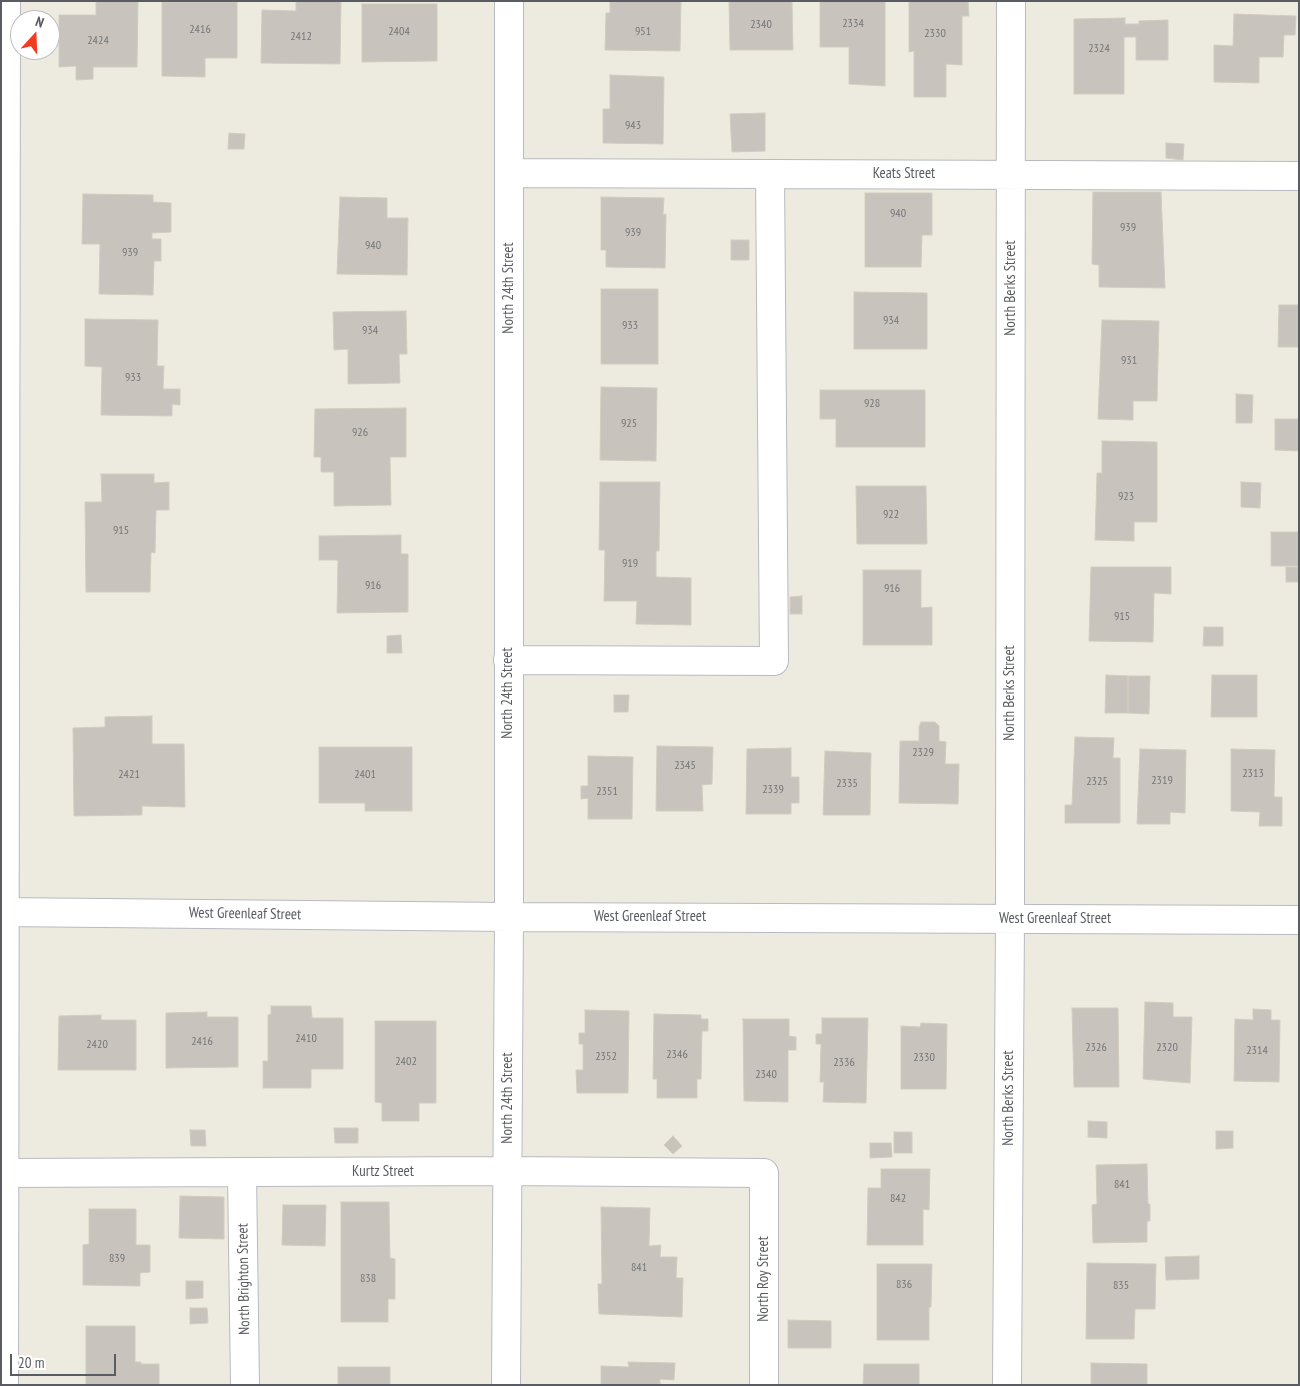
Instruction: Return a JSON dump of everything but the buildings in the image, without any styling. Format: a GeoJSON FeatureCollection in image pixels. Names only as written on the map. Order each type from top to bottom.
{"type":"FeatureCollection","features":[{"type":"Feature","properties":{"kind":"street"},"geometry":{"type":"LineString","coordinates":[[4,1385],[3,912],[6,1]]}},
{"type":"Feature","properties":{"kind":"street","name":"North 24th Street"},"geometry":{"type":"LineString","coordinates":[[506,1385],[509,917],[509,1]]}},
{"type":"Feature","properties":{"kind":"street","name":"North Berks Street"},"geometry":{"type":"LineString","coordinates":[[1008,1385],[1011,1]]}},
{"type":"Feature","properties":{"kind":"street","name":"Keats Street"},"geometry":{"type":"LineString","coordinates":[[509,173],[1299,176]]}},
{"type":"Feature","properties":{"kind":"street"},"geometry":{"type":"LineString","coordinates":[[508,660],[774,661],[770,174]]}},
{"type":"Feature","properties":{"kind":"street","name":"West Greenleaf Street"},"geometry":{"type":"LineString","coordinates":[[3,912],[509,917],[1299,920]]}},
{"type":"Feature","properties":{"kind":"street","name":"Kurtz Street"},"geometry":{"type":"LineString","coordinates":[[3,1173],[507,1171],[764,1173]]}},
{"type":"Feature","properties":{"kind":"street","name":"North Brighton Street"},"geometry":{"type":"LineString","coordinates":[[242,1173],[245,1385]]}},
{"type":"Feature","properties":{"kind":"street","name":"North Roy Street"},"geometry":{"type":"LineString","coordinates":[[764,1173],[764,1385]]}}]}
